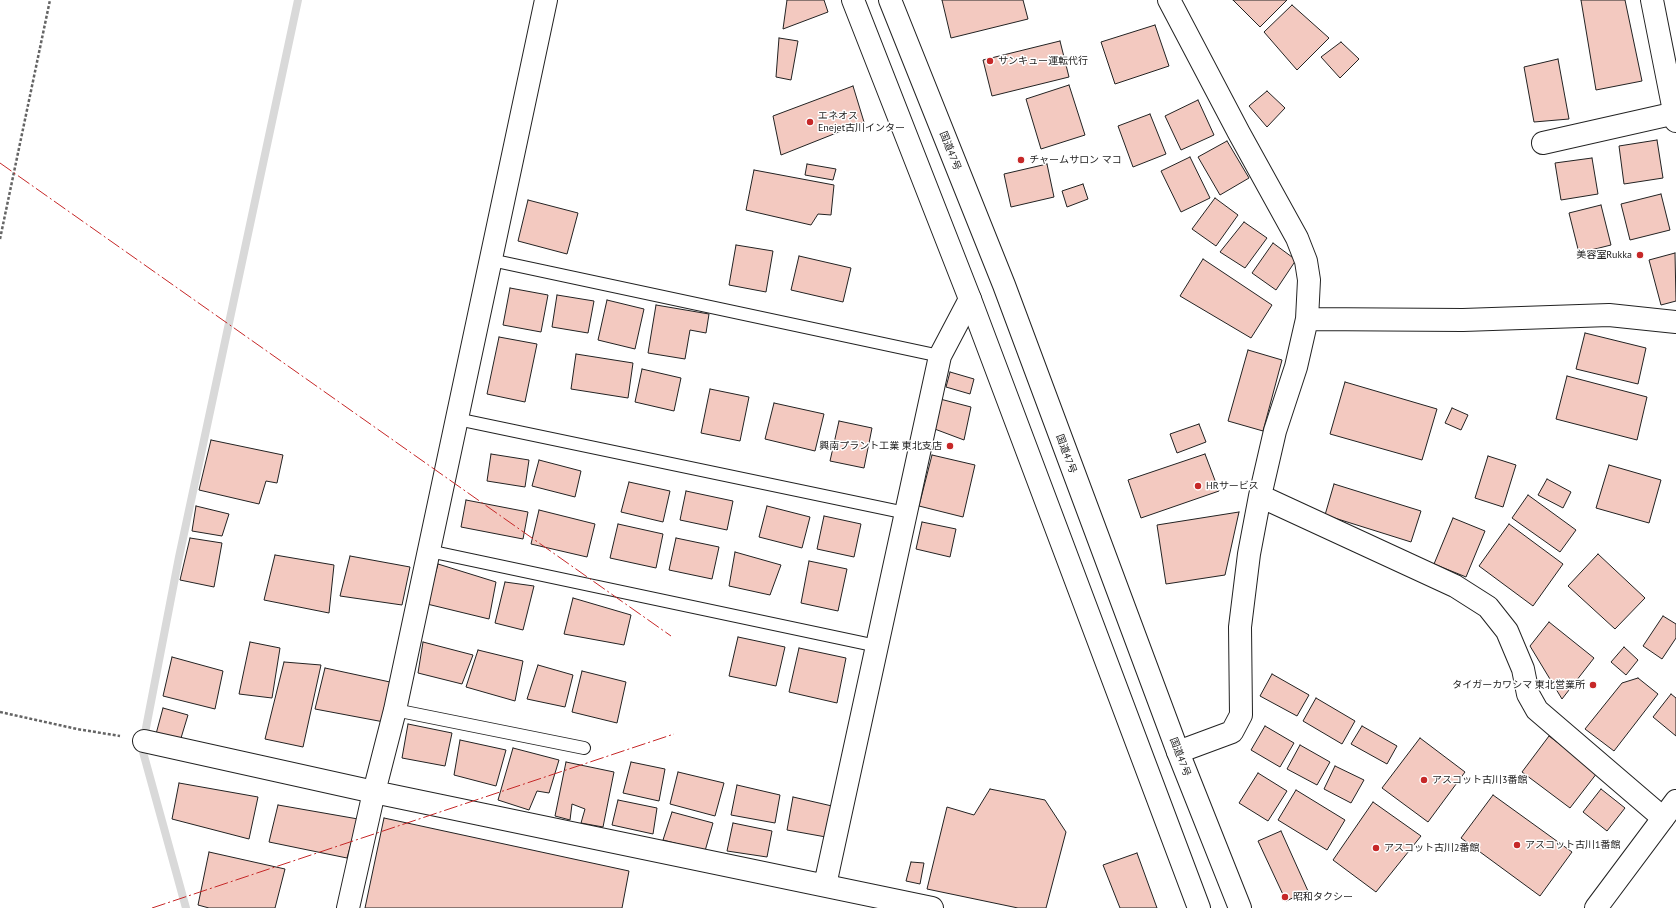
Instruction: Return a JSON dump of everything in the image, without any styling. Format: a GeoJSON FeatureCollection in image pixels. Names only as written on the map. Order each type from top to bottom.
{"type":"FeatureCollection","features":[{"type":"Feature","properties":{"kind":"main road"},"geometry":{"type":"LineString","coordinates":[[348,908],[374,792],[395,710],[546,0]]}},
{"type":"Feature","properties":{"kind":"main road"},"geometry":{"type":"LineString","coordinates":[[853,0],[970,299],[1199,908]]}},
{"type":"Feature","properties":{"kind":"main road","name":"国道47号"},"geometry":{"type":"LineString","coordinates":[[890,0],[1004,285],[1178,752],[1240,908]]}},
{"type":"Feature","properties":{"kind":"main road"},"geometry":{"type":"LineString","coordinates":[[1169,0],[1239,133],[1297,238],[1306,261],[1309,280],[1307,319],[1296,367],[1275,431],[1260,496],[1249,554],[1240,627],[1241,715],[1232,732],[1178,752]]}},
{"type":"Feature","properties":{"kind":"main road"},"geometry":{"type":"LineString","coordinates":[[1543,143],[1676,116],[1652,0]]}},
{"type":"Feature","properties":{"kind":"main road"},"geometry":{"type":"LineString","coordinates":[[825,885],[940,356],[970,299]]}},
{"type":"Feature","properties":{"kind":"main road"},"geometry":{"type":"LineString","coordinates":[[1307,319],[1463,320],[1609,315],[1676,322]]}},
{"type":"Feature","properties":{"kind":"main road"},"geometry":{"type":"LineString","coordinates":[[1260,496],[1455,586],[1488,607],[1507,631],[1523,669],[1528,694],[1537,710],[1663,818]]}},
{"type":"Feature","properties":{"kind":"main road"},"geometry":{"type":"LineString","coordinates":[[144,741],[374,792],[932,908]]}},
{"type":"Feature","properties":{"kind":"main road"},"geometry":{"type":"LineString","coordinates":[[1596,908],[1676,801]]}},
{"type":"Feature","properties":{"kind":"lane"},"geometry":{"type":"LineString","coordinates":[[491,260],[940,356]]}},
{"type":"Feature","properties":{"kind":"lane"},"geometry":{"type":"LineString","coordinates":[[457,419],[906,512]]}},
{"type":"Feature","properties":{"kind":"lane"},"geometry":{"type":"LineString","coordinates":[[429,551],[877,646]]}},
{"type":"Feature","properties":{"kind":"lane"},"geometry":{"type":"LineString","coordinates":[[395,710],[584,748]]}},
{"type":"Feature","properties":{"kind":"path"},"geometry":{"type":"LineString","coordinates":[[0,239],[50,0]]}},
{"type":"Feature","properties":{"kind":"path"},"geometry":{"type":"LineString","coordinates":[[0,712],[77,729],[144,741]]}},
{"type":"Feature","properties":{"kind":"building"},"geometry":{"type":"Polygon","coordinates":[[[787,0],[824,0],[828,12],[783,29],[787,0]]]}},
{"type":"Feature","properties":{"kind":"building"},"geometry":{"type":"Polygon","coordinates":[[[942,0],[1023,0],[1028,19],[951,38],[942,0]]]}},
{"type":"Feature","properties":{"kind":"building"},"geometry":{"type":"Polygon","coordinates":[[[1233,0],[1287,0],[1260,27],[1233,0]]]}},
{"type":"Feature","properties":{"kind":"building"},"geometry":{"type":"Polygon","coordinates":[[[1581,0],[1625,0],[1642,81],[1596,90],[1581,0]]]}},
{"type":"Feature","properties":{"kind":"building"},"geometry":{"type":"Polygon","coordinates":[[[1292,5],[1329,38],[1297,70],[1264,32],[1292,5]]]}},
{"type":"Feature","properties":{"kind":"building"},"geometry":{"type":"Polygon","coordinates":[[[1155,25],[1169,66],[1115,84],[1101,42],[1155,25]]]}},
{"type":"Feature","properties":{"kind":"building"},"geometry":{"type":"Polygon","coordinates":[[[779,38],[798,41],[791,80],[776,77],[779,38]]]}},
{"type":"Feature","properties":{"kind":"building"},"geometry":{"type":"Polygon","coordinates":[[[1060,41],[1069,77],[992,96],[983,60],[1060,41]]]}},
{"type":"Feature","properties":{"kind":"building"},"geometry":{"type":"Polygon","coordinates":[[[1341,42],[1359,59],[1340,78],[1321,57],[1341,42]]]}},
{"type":"Feature","properties":{"kind":"building"},"geometry":{"type":"Polygon","coordinates":[[[1558,59],[1569,119],[1534,122],[1524,67],[1558,59]]]}},
{"type":"Feature","properties":{"kind":"building"},"geometry":{"type":"Polygon","coordinates":[[[1069,85],[1085,135],[1041,149],[1026,99],[1069,85]]]}},
{"type":"Feature","properties":{"kind":"building"},"geometry":{"type":"Polygon","coordinates":[[[853,86],[864,122],[781,155],[773,116],[853,86]]]}},
{"type":"Feature","properties":{"kind":"building"},"geometry":{"type":"Polygon","coordinates":[[[1267,91],[1285,108],[1267,127],[1249,106],[1267,91]]]}},
{"type":"Feature","properties":{"kind":"building"},"geometry":{"type":"Polygon","coordinates":[[[1198,100],[1214,135],[1181,150],[1165,116],[1198,100]]]}},
{"type":"Feature","properties":{"kind":"building"},"geometry":{"type":"Polygon","coordinates":[[[1150,114],[1166,154],[1133,167],[1118,126],[1150,114]]]}},
{"type":"Feature","properties":{"kind":"building"},"geometry":{"type":"Polygon","coordinates":[[[1657,140],[1663,178],[1624,184],[1619,146],[1657,140]]]}},
{"type":"Feature","properties":{"kind":"building"},"geometry":{"type":"Polygon","coordinates":[[[1227,141],[1249,178],[1220,195],[1198,157],[1227,141]]]}},
{"type":"Feature","properties":{"kind":"building"},"geometry":{"type":"Polygon","coordinates":[[[1190,157],[1210,198],[1181,212],[1161,171],[1190,157]]]}},
{"type":"Feature","properties":{"kind":"building"},"geometry":{"type":"Polygon","coordinates":[[[1592,158],[1598,194],[1561,200],[1555,163],[1592,158]]]}},
{"type":"Feature","properties":{"kind":"building"},"geometry":{"type":"Polygon","coordinates":[[[807,164],[836,169],[833,180],[805,175],[807,164]]]}},
{"type":"Feature","properties":{"kind":"building"},"geometry":{"type":"Polygon","coordinates":[[[1047,164],[1054,197],[1011,207],[1004,174],[1047,164]]]}},
{"type":"Feature","properties":{"kind":"building"},"geometry":{"type":"Polygon","coordinates":[[[754,170],[834,185],[831,215],[818,214],[811,225],[746,210],[754,170]]]}},
{"type":"Feature","properties":{"kind":"building"},"geometry":{"type":"Polygon","coordinates":[[[1083,184],[1088,199],[1067,207],[1062,191],[1083,184]]]}},
{"type":"Feature","properties":{"kind":"building"},"geometry":{"type":"Polygon","coordinates":[[[1661,194],[1670,230],[1630,240],[1621,204],[1661,194]]]}},
{"type":"Feature","properties":{"kind":"building"},"geometry":{"type":"Polygon","coordinates":[[[1215,198],[1238,215],[1216,246],[1192,229],[1215,198]]]}},
{"type":"Feature","properties":{"kind":"building"},"geometry":{"type":"Polygon","coordinates":[[[528,200],[578,213],[567,254],[518,241],[528,200]]]}},
{"type":"Feature","properties":{"kind":"building"},"geometry":{"type":"Polygon","coordinates":[[[1601,205],[1611,245],[1579,253],[1569,213],[1601,205]]]}},
{"type":"Feature","properties":{"kind":"building"},"geometry":{"type":"Polygon","coordinates":[[[1244,222],[1267,238],[1245,268],[1220,252],[1244,222]]]}},
{"type":"Feature","properties":{"kind":"building"},"geometry":{"type":"Polygon","coordinates":[[[1273,243],[1296,260],[1276,290],[1252,273],[1273,243]]]}},
{"type":"Feature","properties":{"kind":"building"},"geometry":{"type":"Polygon","coordinates":[[[736,245],[773,251],[766,292],[729,285],[736,245]]]}},
{"type":"Feature","properties":{"kind":"building"},"geometry":{"type":"Polygon","coordinates":[[[1675,253],[1676,301],[1661,305],[1649,260],[1675,253]]]}},
{"type":"Feature","properties":{"kind":"building"},"geometry":{"type":"Polygon","coordinates":[[[799,256],[851,268],[843,302],[791,290],[799,256]]]}},
{"type":"Feature","properties":{"kind":"building"},"geometry":{"type":"Polygon","coordinates":[[[1203,259],[1272,305],[1251,338],[1180,296],[1203,259]]]}},
{"type":"Feature","properties":{"kind":"building"},"geometry":{"type":"Polygon","coordinates":[[[510,288],[548,295],[541,332],[503,325],[510,288]]]}},
{"type":"Feature","properties":{"kind":"building"},"geometry":{"type":"Polygon","coordinates":[[[557,295],[594,301],[588,333],[552,327],[557,295]]]}},
{"type":"Feature","properties":{"kind":"building"},"geometry":{"type":"Polygon","coordinates":[[[607,300],[644,309],[635,349],[598,340],[607,300]]]}},
{"type":"Feature","properties":{"kind":"building"},"geometry":{"type":"Polygon","coordinates":[[[656,305],[709,314],[706,333],[690,330],[685,359],[648,353],[656,305]]]}},
{"type":"Feature","properties":{"kind":"building"},"geometry":{"type":"Polygon","coordinates":[[[1585,333],[1646,348],[1638,384],[1576,369],[1585,333]]]}},
{"type":"Feature","properties":{"kind":"building"},"geometry":{"type":"Polygon","coordinates":[[[499,337],[537,344],[525,402],[487,394],[499,337]]]}},
{"type":"Feature","properties":{"kind":"building"},"geometry":{"type":"Polygon","coordinates":[[[1248,350],[1282,360],[1263,431],[1228,421],[1248,350]]]}},
{"type":"Feature","properties":{"kind":"building"},"geometry":{"type":"Polygon","coordinates":[[[576,354],[633,363],[628,398],[571,389],[576,354]]]}},
{"type":"Feature","properties":{"kind":"building"},"geometry":{"type":"Polygon","coordinates":[[[642,369],[681,378],[674,411],[635,402],[642,369]]]}},
{"type":"Feature","properties":{"kind":"building"},"geometry":{"type":"Polygon","coordinates":[[[950,372],[974,379],[970,394],[946,387],[950,372]]]}},
{"type":"Feature","properties":{"kind":"building"},"geometry":{"type":"Polygon","coordinates":[[[1567,376],[1647,397],[1637,440],[1556,419],[1567,376]]]}},
{"type":"Feature","properties":{"kind":"building"},"geometry":{"type":"Polygon","coordinates":[[[1345,382],[1437,409],[1422,460],[1330,434],[1345,382]]]}},
{"type":"Feature","properties":{"kind":"building"},"geometry":{"type":"Polygon","coordinates":[[[710,389],[749,397],[740,441],[701,433],[710,389]]]}},
{"type":"Feature","properties":{"kind":"building"},"geometry":{"type":"Polygon","coordinates":[[[940,399],[971,407],[964,440],[932,428],[940,399]]]}},
{"type":"Feature","properties":{"kind":"building"},"geometry":{"type":"Polygon","coordinates":[[[774,403],[824,414],[815,451],[765,439],[774,403]]]}},
{"type":"Feature","properties":{"kind":"building"},"geometry":{"type":"Polygon","coordinates":[[[1452,408],[1468,415],[1461,430],[1445,423],[1452,408]]]}},
{"type":"Feature","properties":{"kind":"building"},"geometry":{"type":"Polygon","coordinates":[[[839,421],[872,428],[864,468],[830,461],[839,421]]]}},
{"type":"Feature","properties":{"kind":"building"},"geometry":{"type":"Polygon","coordinates":[[[1199,424],[1206,442],[1177,453],[1170,434],[1199,424]]]}},
{"type":"Feature","properties":{"kind":"building"},"geometry":{"type":"Polygon","coordinates":[[[211,440],[283,455],[277,483],[266,481],[259,504],[199,490],[211,440]]]}},
{"type":"Feature","properties":{"kind":"building"},"geometry":{"type":"Polygon","coordinates":[[[491,454],[529,460],[525,487],[487,481],[491,454]]]}},
{"type":"Feature","properties":{"kind":"building"},"geometry":{"type":"Polygon","coordinates":[[[1205,454],[1219,491],[1141,518],[1128,480],[1205,454]]]}},
{"type":"Feature","properties":{"kind":"building"},"geometry":{"type":"Polygon","coordinates":[[[932,455],[975,465],[963,517],[919,506],[932,455]]]}},
{"type":"Feature","properties":{"kind":"building"},"geometry":{"type":"Polygon","coordinates":[[[1488,456],[1516,465],[1503,507],[1475,498],[1488,456]]]}},
{"type":"Feature","properties":{"kind":"building"},"geometry":{"type":"Polygon","coordinates":[[[539,460],[581,471],[575,497],[532,486],[539,460]]]}},
{"type":"Feature","properties":{"kind":"building"},"geometry":{"type":"Polygon","coordinates":[[[1609,465],[1661,480],[1649,523],[1596,508],[1609,465]]]}},
{"type":"Feature","properties":{"kind":"building"},"geometry":{"type":"Polygon","coordinates":[[[1547,479],[1571,492],[1563,508],[1538,495],[1547,479]]]}},
{"type":"Feature","properties":{"kind":"building"},"geometry":{"type":"Polygon","coordinates":[[[629,482],[670,491],[663,522],[621,512],[629,482]]]}},
{"type":"Feature","properties":{"kind":"building"},"geometry":{"type":"Polygon","coordinates":[[[1334,484],[1421,511],[1411,542],[1325,515],[1334,484]]]}},
{"type":"Feature","properties":{"kind":"building"},"geometry":{"type":"Polygon","coordinates":[[[686,491],[733,501],[727,530],[680,520],[686,491]]]}},
{"type":"Feature","properties":{"kind":"building"},"geometry":{"type":"Polygon","coordinates":[[[1528,495],[1576,530],[1560,552],[1512,518],[1528,495]]]}},
{"type":"Feature","properties":{"kind":"building"},"geometry":{"type":"Polygon","coordinates":[[[466,500],[528,512],[523,539],[461,527],[466,500]]]}},
{"type":"Feature","properties":{"kind":"building"},"geometry":{"type":"Polygon","coordinates":[[[196,506],[229,514],[222,536],[192,531],[196,506]]]}},
{"type":"Feature","properties":{"kind":"building"},"geometry":{"type":"Polygon","coordinates":[[[767,506],[810,517],[802,548],[759,537],[767,506]]]}},
{"type":"Feature","properties":{"kind":"building"},"geometry":{"type":"Polygon","coordinates":[[[539,510],[595,524],[587,557],[531,544],[539,510]]]}},
{"type":"Feature","properties":{"kind":"building"},"geometry":{"type":"Polygon","coordinates":[[[1239,512],[1225,575],[1166,584],[1157,525],[1239,512]]]}},
{"type":"Feature","properties":{"kind":"building"},"geometry":{"type":"Polygon","coordinates":[[[824,516],[861,524],[854,557],[817,549],[824,516]]]}},
{"type":"Feature","properties":{"kind":"building"},"geometry":{"type":"Polygon","coordinates":[[[1453,518],[1485,531],[1466,577],[1434,564],[1453,518]]]}},
{"type":"Feature","properties":{"kind":"building"},"geometry":{"type":"Polygon","coordinates":[[[922,522],[956,529],[950,557],[916,549],[922,522]]]}},
{"type":"Feature","properties":{"kind":"building"},"geometry":{"type":"Polygon","coordinates":[[[618,524],[663,534],[656,568],[610,558],[618,524]]]}},
{"type":"Feature","properties":{"kind":"building"},"geometry":{"type":"Polygon","coordinates":[[[1509,524],[1563,564],[1533,606],[1479,566],[1509,524]]]}},
{"type":"Feature","properties":{"kind":"building"},"geometry":{"type":"Polygon","coordinates":[[[190,538],[222,543],[214,587],[180,580],[190,538]]]}},
{"type":"Feature","properties":{"kind":"building"},"geometry":{"type":"Polygon","coordinates":[[[676,538],[719,547],[712,579],[669,570],[676,538]]]}},
{"type":"Feature","properties":{"kind":"building"},"geometry":{"type":"Polygon","coordinates":[[[735,552],[781,565],[770,595],[729,586],[735,552]]]}},
{"type":"Feature","properties":{"kind":"building"},"geometry":{"type":"Polygon","coordinates":[[[1598,554],[1645,598],[1615,629],[1568,586],[1598,554]]]}},
{"type":"Feature","properties":{"kind":"building"},"geometry":{"type":"Polygon","coordinates":[[[275,555],[334,565],[329,613],[264,600],[275,555]]]}},
{"type":"Feature","properties":{"kind":"building"},"geometry":{"type":"Polygon","coordinates":[[[350,556],[410,567],[402,605],[340,596],[350,556]]]}},
{"type":"Feature","properties":{"kind":"building"},"geometry":{"type":"Polygon","coordinates":[[[809,561],[847,569],[838,611],[801,603],[809,561]]]}},
{"type":"Feature","properties":{"kind":"building"},"geometry":{"type":"Polygon","coordinates":[[[438,564],[496,582],[489,619],[427,604],[438,564]]]}},
{"type":"Feature","properties":{"kind":"building"},"geometry":{"type":"Polygon","coordinates":[[[505,582],[534,586],[523,630],[495,623],[505,582]]]}},
{"type":"Feature","properties":{"kind":"building"},"geometry":{"type":"Polygon","coordinates":[[[573,598],[631,615],[624,645],[564,634],[573,598]]]}},
{"type":"Feature","properties":{"kind":"building"},"geometry":{"type":"Polygon","coordinates":[[[1663,616],[1676,624],[1676,638],[1662,659],[1643,646],[1663,616]]]}},
{"type":"Feature","properties":{"kind":"building"},"geometry":{"type":"Polygon","coordinates":[[[1549,622],[1594,658],[1562,699],[1530,646],[1549,622]]]}},
{"type":"Feature","properties":{"kind":"building"},"geometry":{"type":"Polygon","coordinates":[[[738,637],[785,647],[776,686],[729,676],[738,637]]]}},
{"type":"Feature","properties":{"kind":"building"},"geometry":{"type":"Polygon","coordinates":[[[250,642],[280,648],[272,698],[239,694],[250,642]]]}},
{"type":"Feature","properties":{"kind":"building"},"geometry":{"type":"Polygon","coordinates":[[[423,642],[473,655],[462,684],[418,673],[423,642]]]}},
{"type":"Feature","properties":{"kind":"building"},"geometry":{"type":"Polygon","coordinates":[[[1624,647],[1638,660],[1626,675],[1611,662],[1624,647]]]}},
{"type":"Feature","properties":{"kind":"building"},"geometry":{"type":"Polygon","coordinates":[[[799,648],[846,658],[837,703],[789,692],[799,648]]]}},
{"type":"Feature","properties":{"kind":"building"},"geometry":{"type":"Polygon","coordinates":[[[478,650],[523,661],[515,701],[466,687],[478,650]]]}},
{"type":"Feature","properties":{"kind":"building"},"geometry":{"type":"Polygon","coordinates":[[[172,657],[223,671],[215,709],[163,696],[172,657]]]}},
{"type":"Feature","properties":{"kind":"building"},"geometry":{"type":"Polygon","coordinates":[[[284,662],[321,665],[303,747],[265,739],[284,662]]]}},
{"type":"Feature","properties":{"kind":"building"},"geometry":{"type":"Polygon","coordinates":[[[538,665],[573,675],[565,707],[527,699],[538,665]]]}},
{"type":"Feature","properties":{"kind":"building"},"geometry":{"type":"Polygon","coordinates":[[[325,668],[390,682],[384,722],[315,709],[325,668]]]}},
{"type":"Feature","properties":{"kind":"building"},"geometry":{"type":"Polygon","coordinates":[[[582,671],[626,682],[617,723],[572,712],[582,671]]]}},
{"type":"Feature","properties":{"kind":"building"},"geometry":{"type":"Polygon","coordinates":[[[1272,674],[1309,695],[1297,716],[1260,696],[1272,674]]]}},
{"type":"Feature","properties":{"kind":"building"},"geometry":{"type":"Polygon","coordinates":[[[1638,678],[1658,694],[1614,751],[1585,729],[1622,683],[1638,678]]]}},
{"type":"Feature","properties":{"kind":"building"},"geometry":{"type":"Polygon","coordinates":[[[1671,694],[1676,698],[1676,736],[1653,717],[1671,694]]]}},
{"type":"Feature","properties":{"kind":"building"},"geometry":{"type":"Polygon","coordinates":[[[1316,698],[1355,721],[1342,744],[1303,721],[1316,698]]]}},
{"type":"Feature","properties":{"kind":"building"},"geometry":{"type":"Polygon","coordinates":[[[163,708],[188,715],[181,738],[156,734],[163,708]]]}},
{"type":"Feature","properties":{"kind":"building"},"geometry":{"type":"Polygon","coordinates":[[[408,724],[452,733],[445,766],[402,758],[408,724]]]}},
{"type":"Feature","properties":{"kind":"building"},"geometry":{"type":"Polygon","coordinates":[[[1265,726],[1294,743],[1280,767],[1251,750],[1265,726]]]}},
{"type":"Feature","properties":{"kind":"building"},"geometry":{"type":"Polygon","coordinates":[[[1362,726],[1397,746],[1387,764],[1351,744],[1362,726]]]}},
{"type":"Feature","properties":{"kind":"building"},"geometry":{"type":"Polygon","coordinates":[[[1549,736],[1597,773],[1570,808],[1522,772],[1549,736]]]}},
{"type":"Feature","properties":{"kind":"building","name":"アスコット古川3番館"},"geometry":{"type":"Polygon","coordinates":[[[1420,738],[1465,772],[1428,822],[1382,788],[1420,738]]]}},
{"type":"Feature","properties":{"kind":"building"},"geometry":{"type":"Polygon","coordinates":[[[460,740],[506,750],[496,786],[454,775],[460,740]]]}},
{"type":"Feature","properties":{"kind":"building"},"geometry":{"type":"Polygon","coordinates":[[[1300,745],[1330,762],[1317,785],[1287,769],[1300,745]]]}},
{"type":"Feature","properties":{"kind":"building"},"geometry":{"type":"Polygon","coordinates":[[[513,748],[559,760],[549,793],[537,791],[529,810],[498,800],[513,748]]]}},
{"type":"Feature","properties":{"kind":"building"},"geometry":{"type":"Polygon","coordinates":[[[566,762],[614,772],[603,827],[581,823],[585,809],[572,804],[570,820],[555,816],[566,762]]]}},
{"type":"Feature","properties":{"kind":"building"},"geometry":{"type":"Polygon","coordinates":[[[631,762],[665,769],[659,801],[623,793],[631,762]]]}},
{"type":"Feature","properties":{"kind":"building"},"geometry":{"type":"Polygon","coordinates":[[[1335,766],[1364,780],[1351,803],[1324,789],[1335,766]]]}},
{"type":"Feature","properties":{"kind":"building"},"geometry":{"type":"Polygon","coordinates":[[[678,772],[724,783],[715,816],[670,804],[678,772]]]}},
{"type":"Feature","properties":{"kind":"building"},"geometry":{"type":"Polygon","coordinates":[[[1258,773],[1287,791],[1268,821],[1239,803],[1258,773]]]}},
{"type":"Feature","properties":{"kind":"building"},"geometry":{"type":"Polygon","coordinates":[[[179,783],[258,797],[249,839],[172,819],[179,783]]]}},
{"type":"Feature","properties":{"kind":"building"},"geometry":{"type":"Polygon","coordinates":[[[737,785],[780,795],[775,823],[731,815],[737,785]]]}},
{"type":"Feature","properties":{"kind":"building"},"geometry":{"type":"Polygon","coordinates":[[[990,789],[1045,800],[1066,832],[1046,908],[1018,908],[927,889],[947,807],[974,815],[990,789]]]}},
{"type":"Feature","properties":{"kind":"building"},"geometry":{"type":"Polygon","coordinates":[[[1601,789],[1625,808],[1607,831],[1583,812],[1601,789]]]}},
{"type":"Feature","properties":{"kind":"building"},"geometry":{"type":"Polygon","coordinates":[[[1296,790],[1345,820],[1327,850],[1278,820],[1296,790]]]}},
{"type":"Feature","properties":{"kind":"building","name":"アスコット古川1番館"},"geometry":{"type":"Polygon","coordinates":[[[1493,795],[1572,852],[1540,896],[1461,838],[1493,795]]]}},
{"type":"Feature","properties":{"kind":"building"},"geometry":{"type":"Polygon","coordinates":[[[793,797],[832,806],[826,837],[787,830],[793,797]]]}},
{"type":"Feature","properties":{"kind":"building"},"geometry":{"type":"Polygon","coordinates":[[[618,800],[657,808],[653,834],[612,825],[618,800]]]}},
{"type":"Feature","properties":{"kind":"building","name":"アスコット古川2番館"},"geometry":{"type":"Polygon","coordinates":[[[1373,802],[1421,836],[1376,892],[1333,860],[1373,802]]]}},
{"type":"Feature","properties":{"kind":"building"},"geometry":{"type":"Polygon","coordinates":[[[278,805],[358,819],[347,858],[269,842],[278,805]]]}},
{"type":"Feature","properties":{"kind":"building"},"geometry":{"type":"Polygon","coordinates":[[[672,812],[713,823],[705,851],[663,840],[672,812]]]}},
{"type":"Feature","properties":{"kind":"building"},"geometry":{"type":"Polygon","coordinates":[[[384,818],[629,871],[622,908],[365,908],[384,818]]]}},
{"type":"Feature","properties":{"kind":"building"},"geometry":{"type":"Polygon","coordinates":[[[733,823],[772,831],[767,857],[727,851],[733,823]]]}},
{"type":"Feature","properties":{"kind":"building"},"geometry":{"type":"Polygon","coordinates":[[[1281,831],[1308,891],[1286,901],[1258,841],[1281,831]]]}},
{"type":"Feature","properties":{"kind":"building"},"geometry":{"type":"Polygon","coordinates":[[[209,852],[285,869],[275,908],[209,908],[198,905],[209,852]]]}},
{"type":"Feature","properties":{"kind":"building"},"geometry":{"type":"Polygon","coordinates":[[[1137,853],[1157,908],[1120,908],[1103,865],[1137,853]]]}},
{"type":"Feature","properties":{"kind":"building"},"geometry":{"type":"Polygon","coordinates":[[[911,862],[924,863],[920,884],[906,881],[911,862]]]}},
{"type":"Feature","properties":{"kind":"waterway"},"geometry":{"type":"LineString","coordinates":[[145,733],[179,557],[298,0]]}},
{"type":"Feature","properties":{"kind":"waterway"},"geometry":{"type":"LineString","coordinates":[[143,752],[186,908]]}},
{"type":"Feature","properties":{"kind":"power"},"geometry":{"type":"LineString","coordinates":[[0,163],[671,636]]}},
{"type":"Feature","properties":{"kind":"power"},"geometry":{"type":"LineString","coordinates":[[152,908],[674,734]]}},
{"type":"Feature","properties":{"kind":"place","name":"サンキュー運転代行"},"geometry":{"type":"Point","coordinates":[990,61]}},
{"type":"Feature","properties":{"kind":"place","name":"エネオス Enejet古川インター"},"geometry":{"type":"Point","coordinates":[810,122]}},
{"type":"Feature","properties":{"kind":"place","name":"チャームサロン マコ"},"geometry":{"type":"Point","coordinates":[1021,160]}},
{"type":"Feature","properties":{"kind":"place","name":"美容室Rukka"},"geometry":{"type":"Point","coordinates":[1640,255]}},
{"type":"Feature","properties":{"kind":"place","name":"興南プラント工業 東北支店"},"geometry":{"type":"Point","coordinates":[950,446]}},
{"type":"Feature","properties":{"kind":"place","name":"HRサービス"},"geometry":{"type":"Point","coordinates":[1198,486]}},
{"type":"Feature","properties":{"kind":"place","name":"タイガーカワシマ 東北営業所"},"geometry":{"type":"Point","coordinates":[1593,685]}},
{"type":"Feature","properties":{"kind":"place","name":"アスコット古川3番館"},"geometry":{"type":"Point","coordinates":[1424,780]}},
{"type":"Feature","properties":{"kind":"place","name":"アスコット古川1番館"},"geometry":{"type":"Point","coordinates":[1517,845]}},
{"type":"Feature","properties":{"kind":"place","name":"アスコット古川2番館"},"geometry":{"type":"Point","coordinates":[1376,848]}},
{"type":"Feature","properties":{"kind":"place","name":"昭和タクシー"},"geometry":{"type":"Point","coordinates":[1285,897]}}]}
